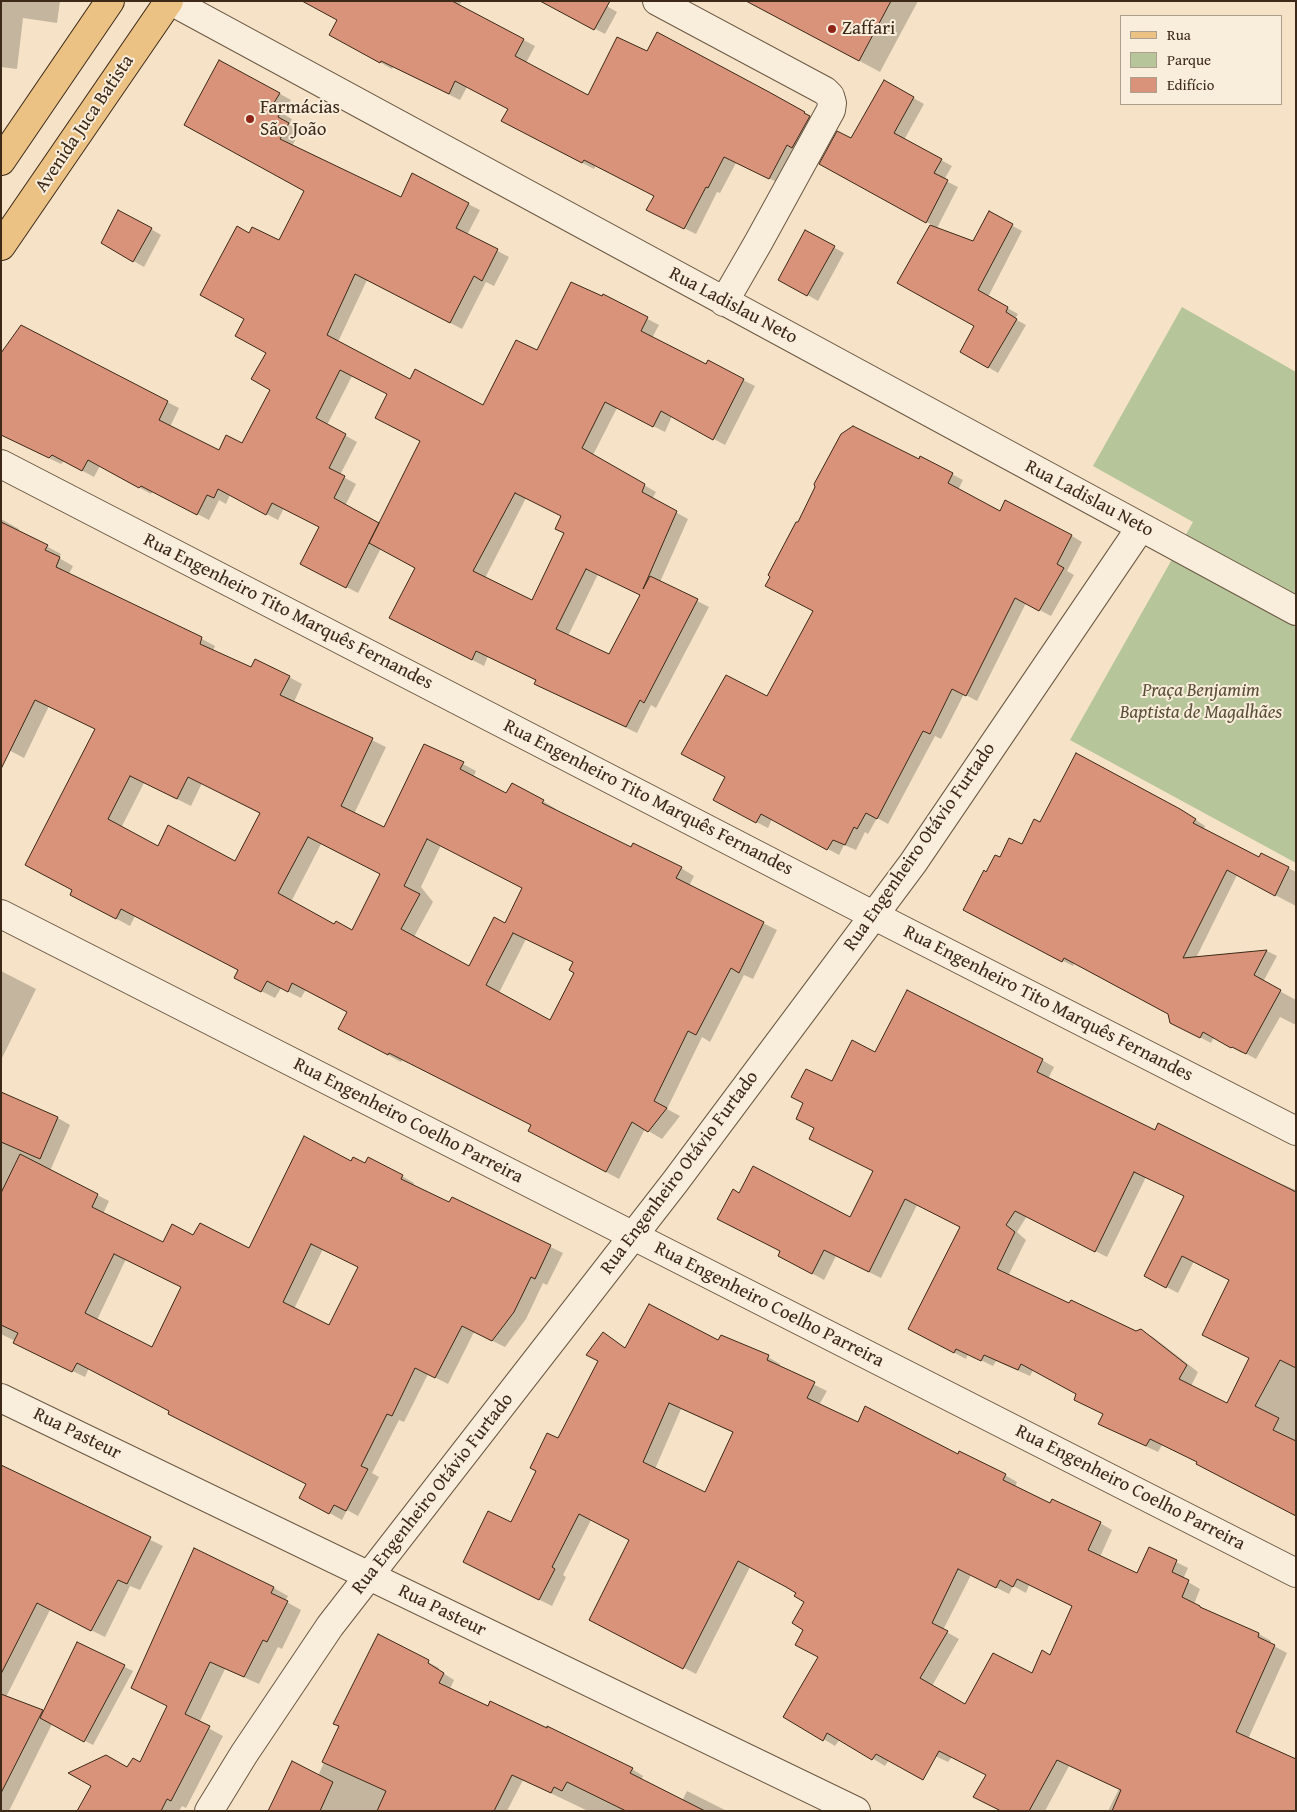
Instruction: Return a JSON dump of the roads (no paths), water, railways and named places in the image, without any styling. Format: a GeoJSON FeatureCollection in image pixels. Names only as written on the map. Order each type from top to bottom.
{"type":"FeatureCollection","features":[{"type":"Feature","properties":{"kind":"main road"},"geometry":{"type":"LineString","coordinates":[[1,161],[110,1]]}},
{"type":"Feature","properties":{"kind":"main road","name":"Avenida Juca Batista"},"geometry":{"type":"LineString","coordinates":[[1,246],[170,1]]}},
{"type":"Feature","properties":{"kind":"street","name":"Rua Ladislau Neto"},"geometry":{"type":"LineString","coordinates":[[170,1],[1296,611]]}},
{"type":"Feature","properties":{"kind":"street"},"geometry":{"type":"LineString","coordinates":[[657,1],[689,9],[825,91],[830,96],[832,103],[831,110],[724,302]]}},
{"type":"Feature","properties":{"kind":"street","name":"Rua Engenheiro Tito Marquês Fernandes"},"geometry":{"type":"LineString","coordinates":[[1,464],[873,915],[1296,1131]]}},
{"type":"Feature","properties":{"kind":"street","name":"Rua Engenheiro Otávio Furtado"},"geometry":{"type":"LineString","coordinates":[[209,1811],[244,1754],[330,1626],[634,1236],[918,855],[1141,527]]}},
{"type":"Feature","properties":{"kind":"street","name":"Rua Engenheiro Coelho Parreira"},"geometry":{"type":"LineString","coordinates":[[1,914],[1296,1573]]}},
{"type":"Feature","properties":{"kind":"street","name":"Rua Pasteur"},"geometry":{"type":"LineString","coordinates":[[1,1398],[856,1811]]}},
{"type":"Feature","properties":{"kind":"place","name":"Zaffari"},"geometry":{"type":"Point","coordinates":[832,29]}},
{"type":"Feature","properties":{"kind":"place","name":"Farmácias São João"},"geometry":{"type":"Point","coordinates":[250,119]}},
{"type":"Feature","properties":{"kind":"park label","name":"Praça Benjamim Baptista de Magalhães"},"geometry":{"type":"Point","coordinates":[1201,702]}}]}
